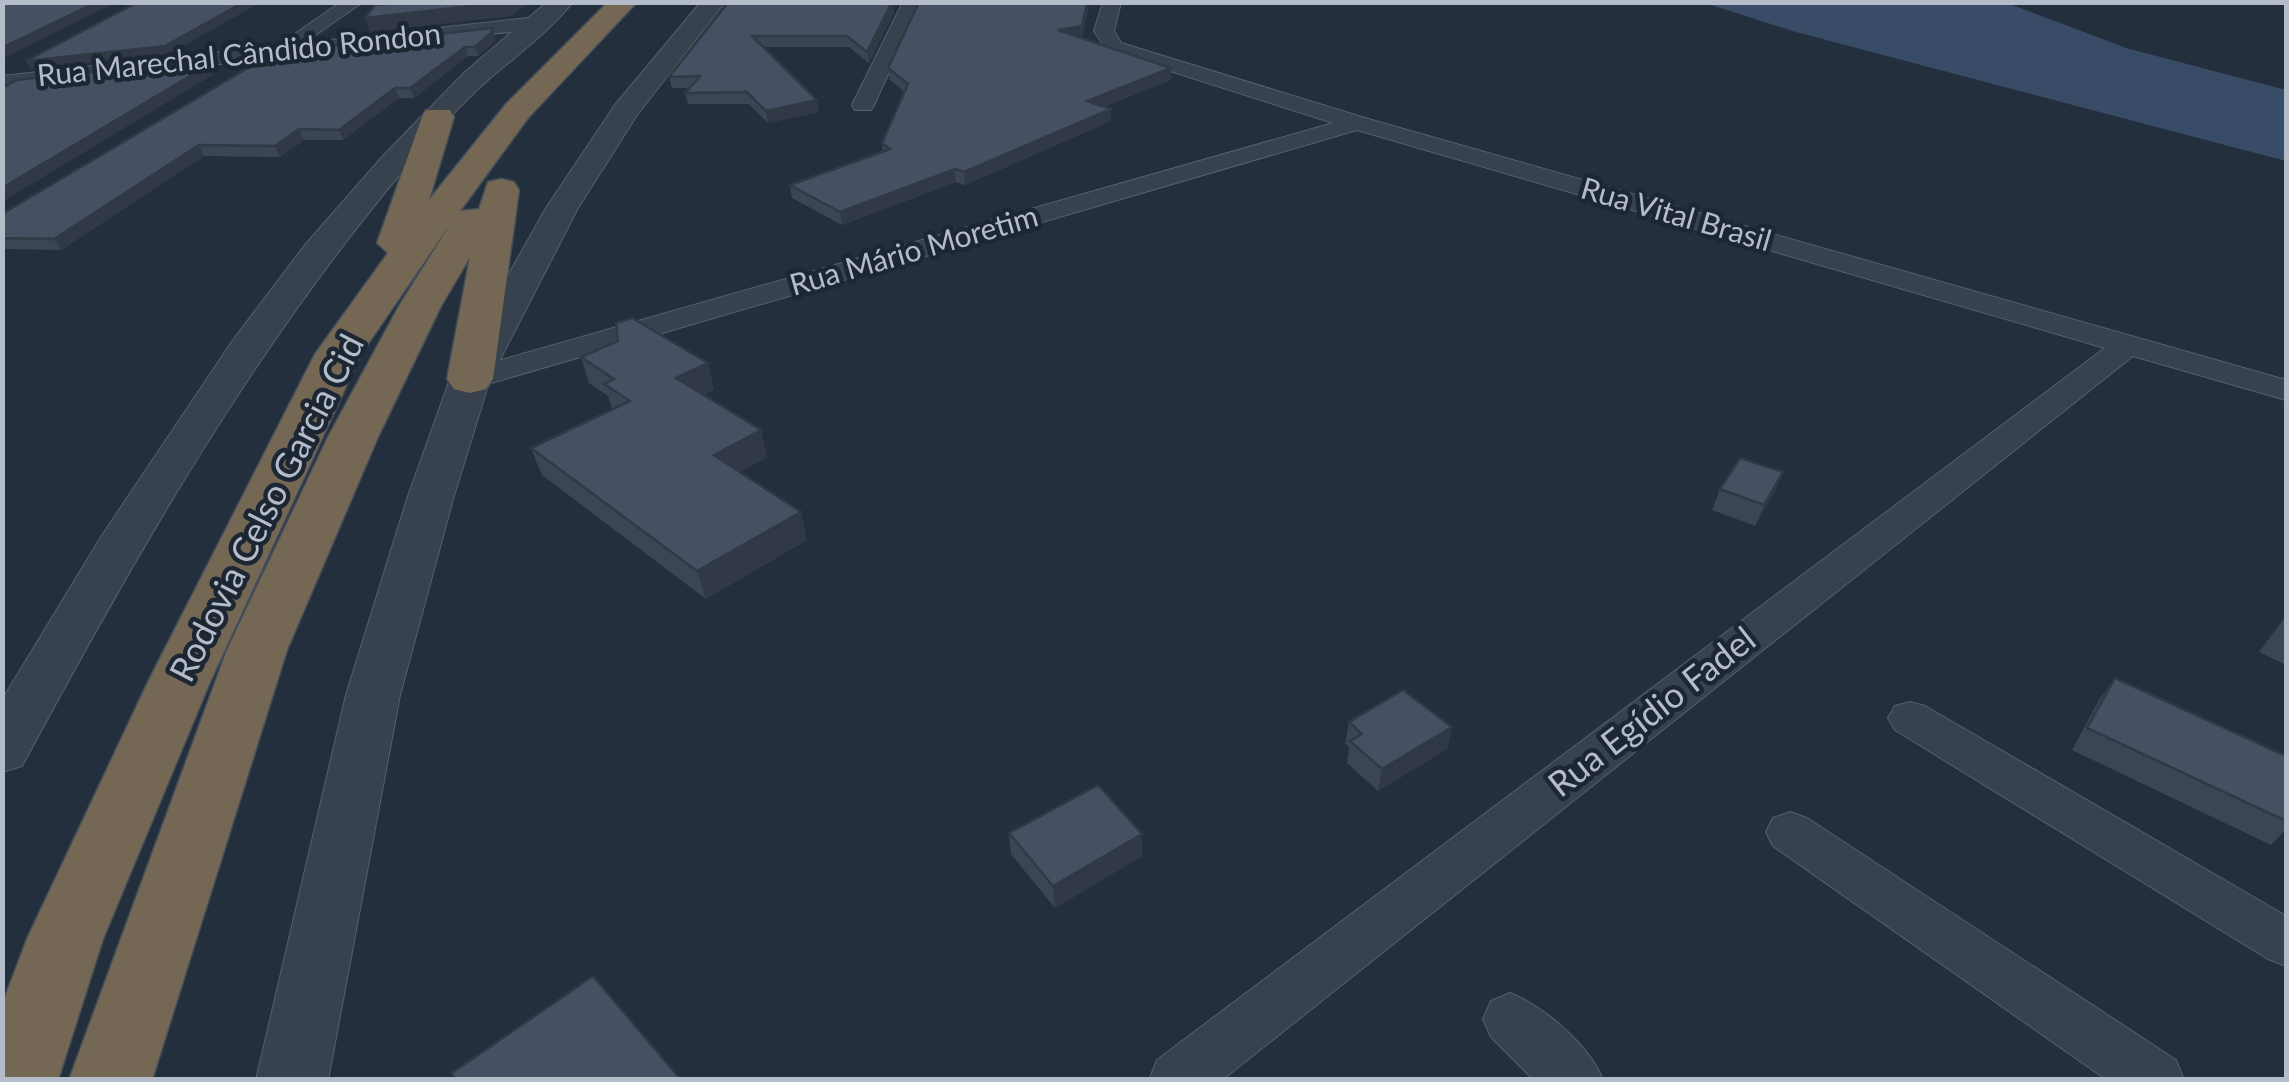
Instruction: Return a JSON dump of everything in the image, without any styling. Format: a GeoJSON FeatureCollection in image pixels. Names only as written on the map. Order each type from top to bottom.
{"type":"FeatureCollection","features":[{"type":"Feature","properties":{"kind":"highway","name":"Rodovia Celso Garcia Cid"},"geometry":{"type":"LineString","coordinates":[[16,1080],[66,939],[179,682],[338,354],[382,288],[517,111],[624,2]]}},
{"type":"Feature","properties":{"kind":"highway","name":"Rodovia Celso Garcia Cid"},"geometry":{"type":"LineString","coordinates":[[110,1080],[257,650],[353,437],[420,306],[504,174],[556,102],[652,2]]}},
{"type":"Feature","properties":{"kind":"highway"},"geometry":{"type":"LineString","coordinates":[[382,288],[438,117]]}},
{"type":"Feature","properties":{"kind":"highway"},"geometry":{"type":"LineString","coordinates":[[470,380],[504,174]]}},
{"type":"Feature","properties":{"kind":"highway"},"geometry":{"type":"LineString","coordinates":[[151,1080],[168,908]]}},
{"type":"Feature","properties":{"kind":"street"},"geometry":{"type":"LineString","coordinates":[[231,80],[354,2]]}},
{"type":"Feature","properties":{"kind":"street"},"geometry":{"type":"LineString","coordinates":[[292,1080],[373,695],[430,499],[470,380],[562,208],[625,111],[714,2]]}},
{"type":"Feature","properties":{"kind":"street"},"geometry":{"type":"LineString","coordinates":[[863,106],[912,2]]}},
{"type":"Feature","properties":{"kind":"street","name":"Rua Vital Brasil"},"geometry":{"type":"LineString","coordinates":[[1112,2],[1104,31],[1114,47],[1357,124],[2286,390]]}},
{"type":"Feature","properties":{"kind":"street"},"geometry":{"type":"LineString","coordinates":[[9,728],[162,476],[268,316],[438,117],[549,13]]}},
{"type":"Feature","properties":{"kind":"street","name":"Rua Marechal Cândido Rondon"},"geometry":{"type":"LineString","coordinates":[[2,82],[280,50],[549,13]]}},
{"type":"Feature","properties":{"kind":"street"},"geometry":{"type":"LineString","coordinates":[[2,71],[38,54]]}},
{"type":"Feature","properties":{"kind":"street","name":"Rua Mário Moretim"},"geometry":{"type":"LineString","coordinates":[[470,380],[1357,124]]}},
{"type":"Feature","properties":{"kind":"street","name":"Rua Egídio Fadel"},"geometry":{"type":"LineString","coordinates":[[1177,1080],[2128,345]]}},
{"type":"Feature","properties":{"kind":"street"},"geometry":{"type":"LineString","coordinates":[[1910,718],[2286,943]]}},
{"type":"Feature","properties":{"kind":"street"},"geometry":{"type":"LineString","coordinates":[[1790,832],[2156,1080]]}},
{"type":"Feature","properties":{"kind":"street"},"geometry":{"type":"LineString","coordinates":[[1510,1019],[1575,1080]]}},
{"type":"Feature","properties":{"kind":"water"},"geometry":{"type":"Polygon","coordinates":[[[1705,3],[2007,3],[2126,48],[2286,90],[2286,161],[1796,32],[1705,3]]]}},
{"type":"Feature","properties":{"kind":"building"},"geometry":{"type":"Polygon","coordinates":[[[2,2],[97,2],[2,48],[2,2]]]}},
{"type":"Feature","properties":{"kind":"building"},"geometry":{"type":"Polygon","coordinates":[[[138,2],[244,2],[165,46],[26,61],[138,2]]]}},
{"type":"Feature","properties":{"kind":"building"},"geometry":{"type":"Polygon","coordinates":[[[507,2],[365,18],[375,5],[507,2]]]}},
{"type":"Feature","properties":{"kind":"building"},"geometry":{"type":"Polygon","coordinates":[[[892,2],[867,52],[847,36],[752,36],[817,100],[766,111],[747,92],[685,93],[700,76],[669,77],[727,4],[892,2]]]}},
{"type":"Feature","properties":{"kind":"building"},"geometry":{"type":"Polygon","coordinates":[[[919,2],[1087,2],[1082,26],[1058,30],[1171,68],[1087,101],[1111,109],[964,172],[955,169],[840,212],[790,185],[890,149],[882,143],[908,84],[888,68],[919,2]]]}},
{"type":"Feature","properties":{"kind":"building"},"geometry":{"type":"Polygon","coordinates":[[[492,28],[475,47],[465,47],[410,88],[395,88],[339,130],[299,129],[275,146],[199,145],[54,239],[2,238],[2,214],[253,65],[272,65],[296,50],[492,28]]]}},
{"type":"Feature","properties":{"kind":"building"},"geometry":{"type":"Polygon","coordinates":[[[160,64],[210,64],[2,188],[2,88],[17,80],[160,64]]]}},
{"type":"Feature","properties":{"kind":"building"},"geometry":{"type":"Polygon","coordinates":[[[632,318],[708,363],[676,378],[761,430],[714,455],[801,512],[697,571],[531,448],[630,401],[604,384],[614,379],[581,357],[618,341],[616,323],[632,318]]]}},
{"type":"Feature","properties":{"kind":"building"},"geometry":{"type":"Polygon","coordinates":[[[1740,458],[1783,472],[1764,505],[1720,489],[1740,458]]]}},
{"type":"Feature","properties":{"kind":"building"},"geometry":{"type":"Polygon","coordinates":[[[2115,678],[2286,756],[2286,821],[2087,728],[2115,678]]]}},
{"type":"Feature","properties":{"kind":"building"},"geometry":{"type":"Polygon","coordinates":[[[1403,690],[1452,727],[1382,769],[1350,741],[1362,734],[1349,722],[1403,690]]]}},
{"type":"Feature","properties":{"kind":"building"},"geometry":{"type":"Polygon","coordinates":[[[1098,785],[1142,834],[1053,886],[1009,833],[1098,785]]]}},
{"type":"Feature","properties":{"kind":"building"},"geometry":{"type":"Polygon","coordinates":[[[593,976],[681,1080],[456,1080],[452,1073],[593,976]]]}}]}
